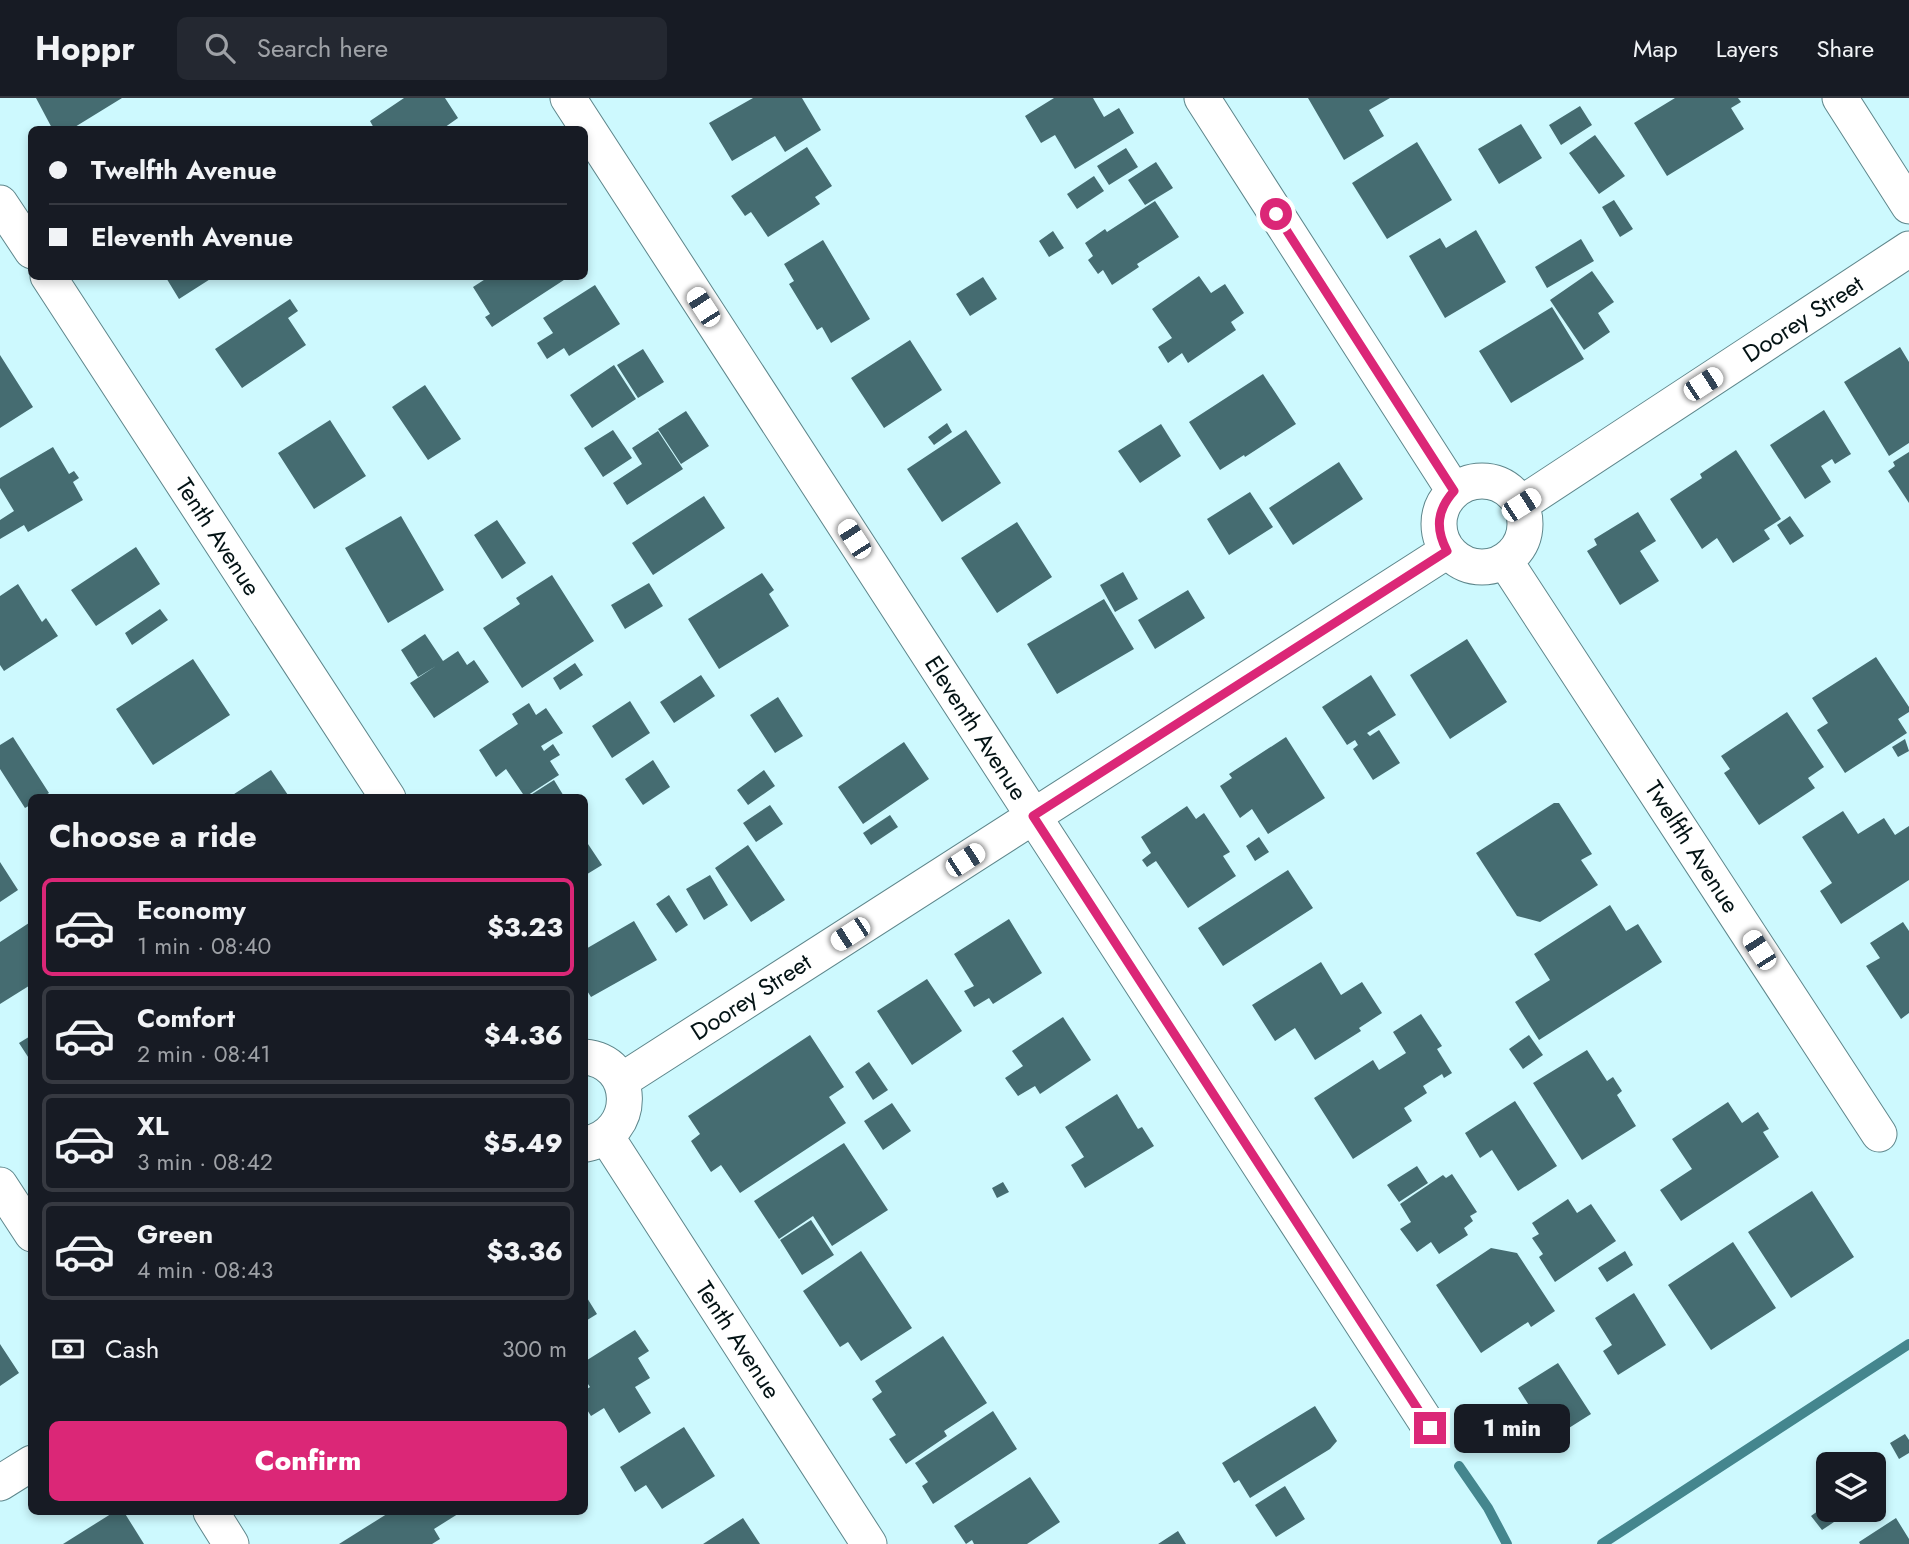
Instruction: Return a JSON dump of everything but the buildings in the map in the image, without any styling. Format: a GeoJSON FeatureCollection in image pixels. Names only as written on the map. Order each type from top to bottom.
{"type":"FeatureCollection","features":[{"type":"Feature","properties":{"kind":"street","name":"Eleventh Avenue"},"geometry":{"type":"LineString","coordinates":[[568,98],[586,126]]}},
{"type":"Feature","properties":{"kind":"street"},"geometry":{"type":"LineString","coordinates":[[1202,98],[1454,491]]}},
{"type":"Feature","properties":{"kind":"street"},"geometry":{"type":"LineString","coordinates":[[1840,98],[1909,206]]}},
{"type":"Feature","properties":{"kind":"street","name":"Eleventh Avenue"},"geometry":{"type":"LineString","coordinates":[[588,129],[1430,1428]]}},
{"type":"Feature","properties":{"kind":"street"},"geometry":{"type":"LineString","coordinates":[[0,203],[28,245]]}},
{"type":"Feature","properties":{"kind":"street","name":"Doorey Street"},"geometry":{"type":"LineString","coordinates":[[1521,505],[1909,249]]}},
{"type":"Feature","properties":{"kind":"street","name":"Tenth Avenue"},"geometry":{"type":"LineString","coordinates":[[51,280],[385,794]]}},
{"type":"Feature","properties":{"kind":"street"},"geometry":{"type":"LineString","coordinates":[[1478,481],[1503,486],[1513,494],[1525,516],[1525,529],[1521,541],[1505,561],[1481,567],[1468,566],[1447,551],[1438,526],[1439,513],[1454,491],[1465,484],[1478,481]]}},
{"type":"Feature","properties":{"kind":"street","name":"Doorey Street"},"geometry":{"type":"LineString","coordinates":[[621,1081],[1447,551]]}},
{"type":"Feature","properties":{"kind":"street","name":"Twelfth Avenue"},"geometry":{"type":"LineString","coordinates":[[1505,561],[1879,1134]]}},
{"type":"Feature","properties":{"kind":"street"},"geometry":{"type":"LineString","coordinates":[[588,1059],[602,1062],[613,1070],[621,1081],[625,1106],[615,1128],[595,1140]]}},
{"type":"Feature","properties":{"kind":"street","name":"Tenth Avenue"},"geometry":{"type":"LineString","coordinates":[[595,1140],[869,1544]]}},
{"type":"Feature","properties":{"kind":"street"},"geometry":{"type":"LineString","coordinates":[[0,1185],[28,1228]]}},
{"type":"Feature","properties":{"kind":"street"},"geometry":{"type":"LineString","coordinates":[[0,1483],[28,1465]]}},
{"type":"Feature","properties":{"kind":"street"},"geometry":{"type":"LineString","coordinates":[[213,1515],[231,1544]]}},
{"type":"Feature","properties":{"kind":"waterway"},"geometry":{"type":"LineString","coordinates":[[1602,1544],[1909,1344]]}},
{"type":"Feature","properties":{"kind":"waterway"},"geometry":{"type":"LineString","coordinates":[[1459,1466],[1488,1508],[1507,1544]]}},
{"type":"Feature","properties":{"kind":"route"},"geometry":{"type":"LineString","coordinates":[[1276,214],[1454,491],[1439,513],[1438,526],[1447,551],[1033,816],[1430,1428]]}}]}
